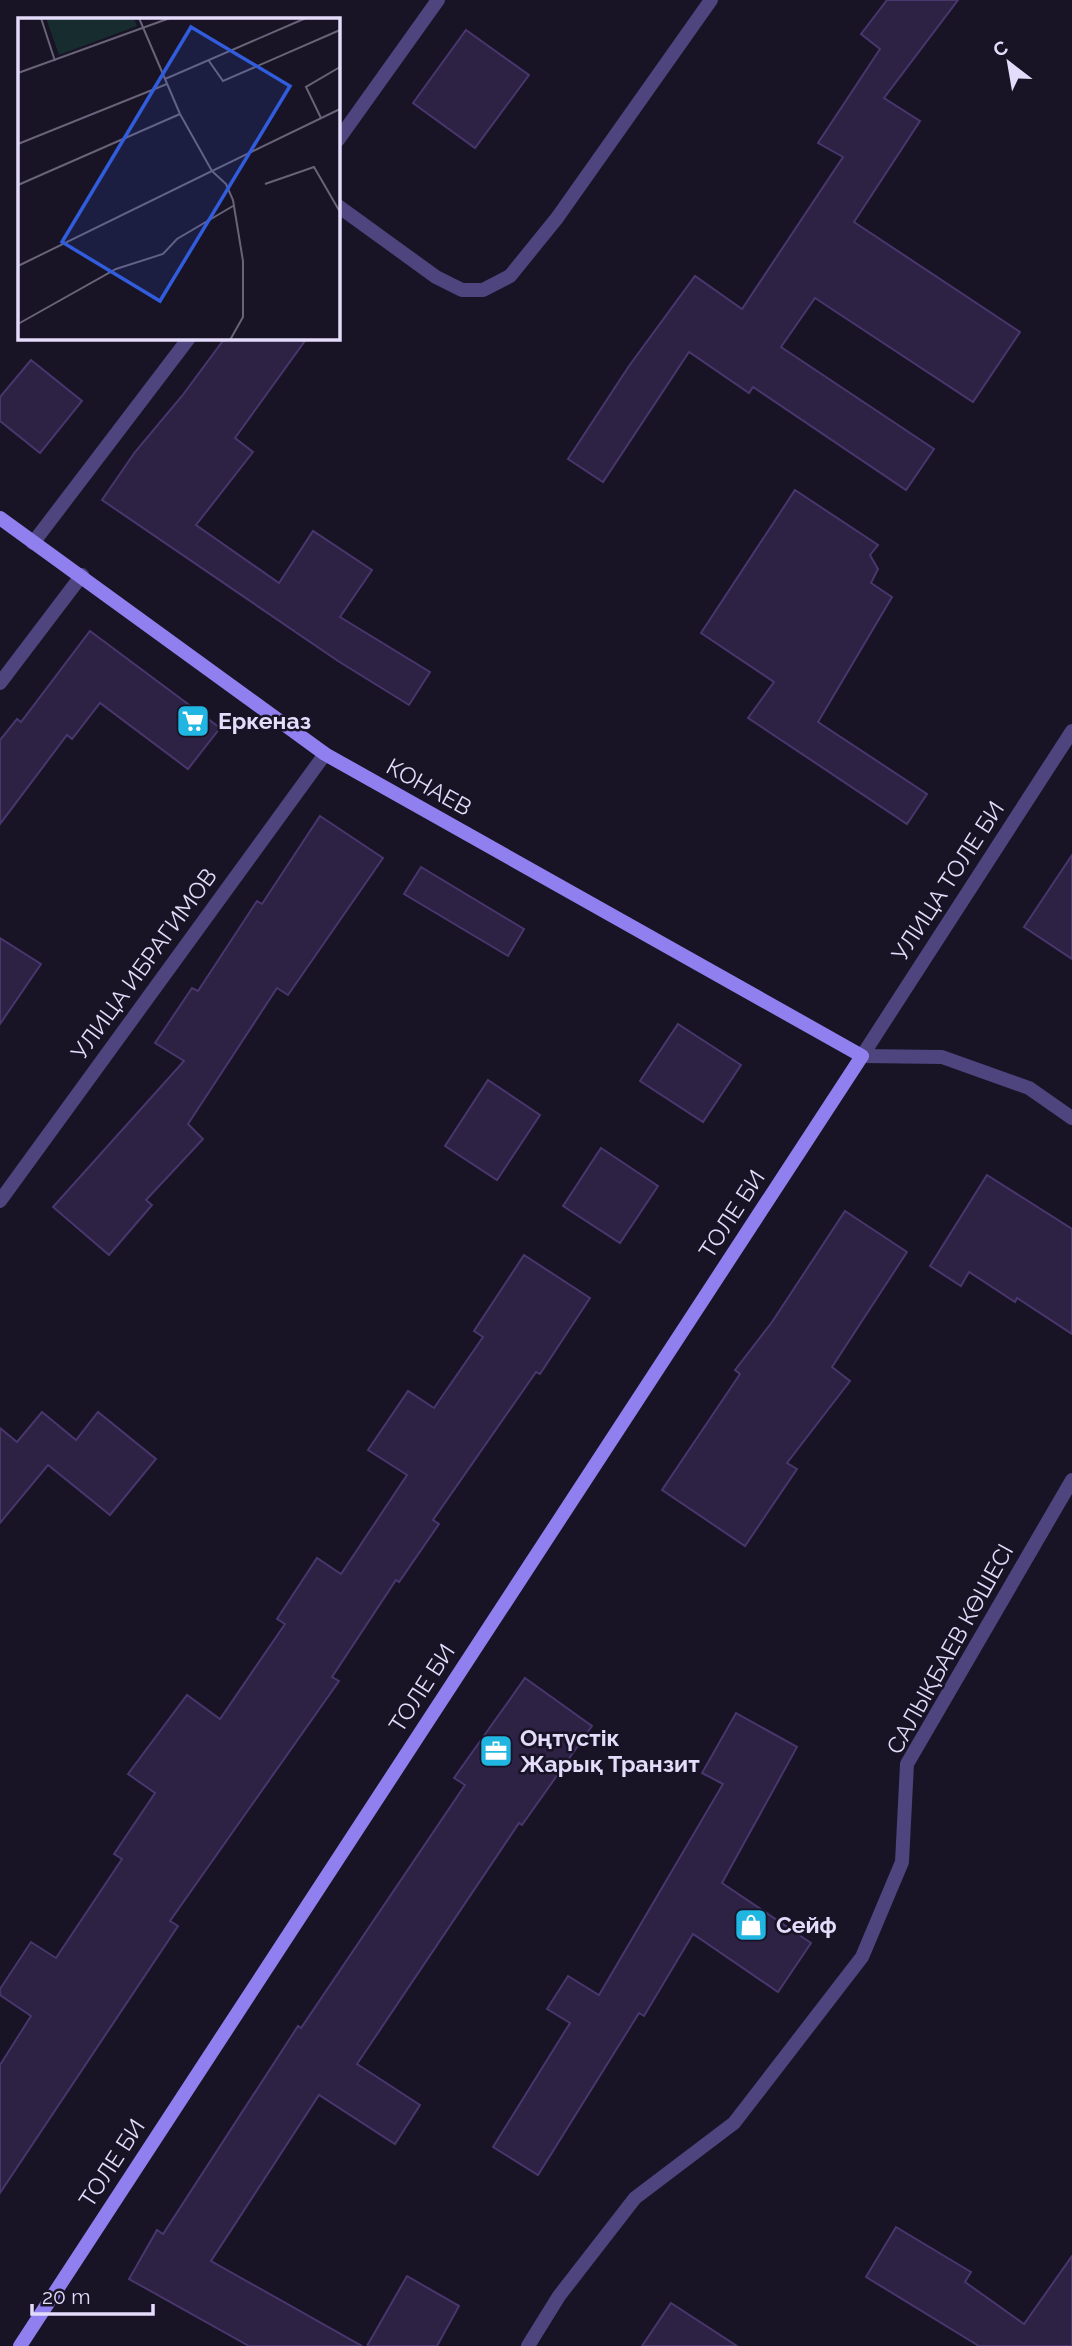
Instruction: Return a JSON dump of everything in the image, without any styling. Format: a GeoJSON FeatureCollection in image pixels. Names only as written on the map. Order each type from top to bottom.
{"type":"FeatureCollection","features":[{"type":"Feature","properties":{"kind":"main road","name":"КОНАЕВ"},"geometry":{"type":"LineString","coordinates":[[0,518],[325,754],[862,1056]]}},
{"type":"Feature","properties":{"kind":"main road","name":"ТОЛЕ БИ"},"geometry":{"type":"LineString","coordinates":[[20,2346],[862,1056]]}},
{"type":"Feature","properties":{"kind":"street"},"geometry":{"type":"LineString","coordinates":[[340,137],[438,0]]}},
{"type":"Feature","properties":{"kind":"street"},"geometry":{"type":"LineString","coordinates":[[340,207],[436,277],[462,290],[483,290],[510,276],[531,252],[710,0]]}},
{"type":"Feature","properties":{"kind":"street"},"geometry":{"type":"LineString","coordinates":[[33,542],[187,340]]}},
{"type":"Feature","properties":{"kind":"street"},"geometry":{"type":"LineString","coordinates":[[0,683],[82,575]]}},
{"type":"Feature","properties":{"kind":"street","name":"УЛИЦА ТОЛЕ БИ"},"geometry":{"type":"LineString","coordinates":[[862,1056],[1072,731]]}},
{"type":"Feature","properties":{"kind":"street","name":"УЛИЦА ИБРАГИМОВ"},"geometry":{"type":"LineString","coordinates":[[0,1201],[325,754]]}},
{"type":"Feature","properties":{"kind":"street"},"geometry":{"type":"LineString","coordinates":[[862,1056],[942,1056],[1029,1088],[1072,1118]]}},
{"type":"Feature","properties":{"kind":"street","name":"САЛЫҚБАЕВ КӨШЕСІ"},"geometry":{"type":"LineString","coordinates":[[528,2346],[559,2297],[635,2198],[734,2123],[862,1957],[902,1862],[907,1764],[1072,1480]]}},
{"type":"Feature","properties":{"kind":"building"},"geometry":{"type":"Polygon","coordinates":[[[887,0],[958,0],[884,98],[920,121],[854,222],[1020,332],[973,402],[815,298],[781,347],[934,449],[906,490],[753,387],[749,393],[689,352],[603,482],[568,459],[629,366],[695,276],[742,309],[843,157],[818,143],[880,49],[861,34],[887,0]]]}},
{"type":"Feature","properties":{"kind":"building"},"geometry":{"type":"Polygon","coordinates":[[[466,30],[529,75],[475,148],[413,103],[466,30]]]}},
{"type":"Feature","properties":{"kind":"building"},"geometry":{"type":"Polygon","coordinates":[[[224,340],[306,340],[235,438],[253,452],[196,525],[279,583],[313,531],[372,570],[340,617],[430,672],[409,705],[338,661],[102,500],[135,452],[182,396],[224,340]]]}},
{"type":"Feature","properties":{"kind":"building"},"geometry":{"type":"Polygon","coordinates":[[[31,360],[82,401],[40,453],[0,421],[0,397],[31,360]]]}},
{"type":"Feature","properties":{"kind":"building"},"geometry":{"type":"Polygon","coordinates":[[[795,490],[878,545],[870,555],[878,569],[871,583],[892,597],[818,722],[927,794],[907,824],[748,718],[774,682],[701,633],[795,490]]]}},
{"type":"Feature","properties":{"kind":"building"},"geometry":{"type":"Polygon","coordinates":[[[90,631],[220,728],[188,769],[100,703],[72,739],[67,735],[0,824],[0,740],[17,719],[21,722],[90,631]]]}},
{"type":"Feature","properties":{"kind":"building"},"geometry":{"type":"Polygon","coordinates":[[[320,816],[383,858],[288,995],[277,988],[188,1124],[203,1139],[146,1200],[152,1205],[109,1255],[53,1207],[184,1061],[155,1043],[192,988],[198,991],[257,901],[262,904],[320,816]]]}},
{"type":"Feature","properties":{"kind":"building"},"geometry":{"type":"Polygon","coordinates":[[[1072,855],[1072,959],[1024,927],[1072,855]]]}},
{"type":"Feature","properties":{"kind":"building"},"geometry":{"type":"Polygon","coordinates":[[[421,867],[524,929],[508,956],[404,894],[421,867]]]}},
{"type":"Feature","properties":{"kind":"building"},"geometry":{"type":"Polygon","coordinates":[[[0,938],[41,964],[0,1024],[0,938]]]}},
{"type":"Feature","properties":{"kind":"building"},"geometry":{"type":"Polygon","coordinates":[[[678,1024],[741,1065],[703,1122],[640,1081],[678,1024]]]}},
{"type":"Feature","properties":{"kind":"building"},"geometry":{"type":"Polygon","coordinates":[[[488,1080],[540,1115],[497,1180],[445,1146],[488,1080]]]}},
{"type":"Feature","properties":{"kind":"building"},"geometry":{"type":"Polygon","coordinates":[[[601,1148],[658,1186],[620,1243],[563,1206],[601,1148]]]}},
{"type":"Feature","properties":{"kind":"building"},"geometry":{"type":"Polygon","coordinates":[[[987,1175],[1072,1229],[1072,1334],[1017,1298],[1015,1302],[969,1272],[961,1286],[930,1266],[987,1175]]]}},
{"type":"Feature","properties":{"kind":"building"},"geometry":{"type":"Polygon","coordinates":[[[845,1211],[907,1252],[832,1367],[850,1381],[787,1463],[797,1469],[745,1546],[662,1490],[740,1374],[735,1370],[772,1322],[845,1211]]]}},
{"type":"Feature","properties":{"kind":"building"},"geometry":{"type":"Polygon","coordinates":[[[524,1255],[590,1298],[540,1374],[536,1372],[433,1520],[439,1524],[399,1582],[396,1580],[332,1677],[339,1681],[170,1921],[178,1926],[0,2193],[0,2065],[31,2016],[0,1995],[0,1989],[31,1942],[56,1958],[122,1859],[114,1854],[155,1793],[128,1774],[187,1695],[220,1719],[285,1624],[277,1619],[317,1558],[341,1574],[407,1475],[368,1450],[408,1391],[434,1408],[483,1337],[474,1331],[524,1255]]]}},
{"type":"Feature","properties":{"kind":"building"},"geometry":{"type":"Polygon","coordinates":[[[42,1412],[76,1440],[98,1412],[156,1459],[110,1515],[48,1465],[0,1523],[0,1428],[17,1442],[42,1412]]]}},
{"type":"Feature","properties":{"kind":"building"},"geometry":{"type":"Polygon","coordinates":[[[525,1678],[592,1726],[522,1825],[519,1823],[357,2064],[420,2105],[395,2144],[319,2095],[211,2261],[362,2346],[249,2346],[129,2279],[157,2230],[163,2234],[298,2026],[301,2028],[465,1785],[454,1778],[525,1678]]]}},
{"type":"Feature","properties":{"kind":"building"},"geometry":{"type":"Polygon","coordinates":[[[736,1713],[797,1747],[722,1883],[811,1943],[778,1992],[693,1934],[644,2016],[639,2013],[538,2175],[493,2147],[570,2023],[547,2009],[568,1976],[599,1995],[723,1784],[702,1773],[736,1713]]]}},
{"type":"Feature","properties":{"kind":"building"},"geometry":{"type":"Polygon","coordinates":[[[896,2227],[971,2272],[965,2282],[1024,2324],[1072,2256],[1072,2346],[979,2346],[866,2277],[896,2227]]]}},
{"type":"Feature","properties":{"kind":"building"},"geometry":{"type":"Polygon","coordinates":[[[407,2276],[459,2306],[437,2346],[367,2346],[407,2276]]]}},
{"type":"Feature","properties":{"kind":"building"},"geometry":{"type":"Polygon","coordinates":[[[671,2303],[737,2346],[642,2346],[671,2303]]]}},
{"type":"Feature","properties":{"kind":"place","name":"Еркеназ"},"geometry":{"type":"Point","coordinates":[193,721]}},
{"type":"Feature","properties":{"kind":"place","name":"Оңтүстік Жарық Транзит"},"geometry":{"type":"Point","coordinates":[496,1751]}},
{"type":"Feature","properties":{"kind":"place","name":"Сейф"},"geometry":{"type":"Point","coordinates":[751,1925]}}]}
